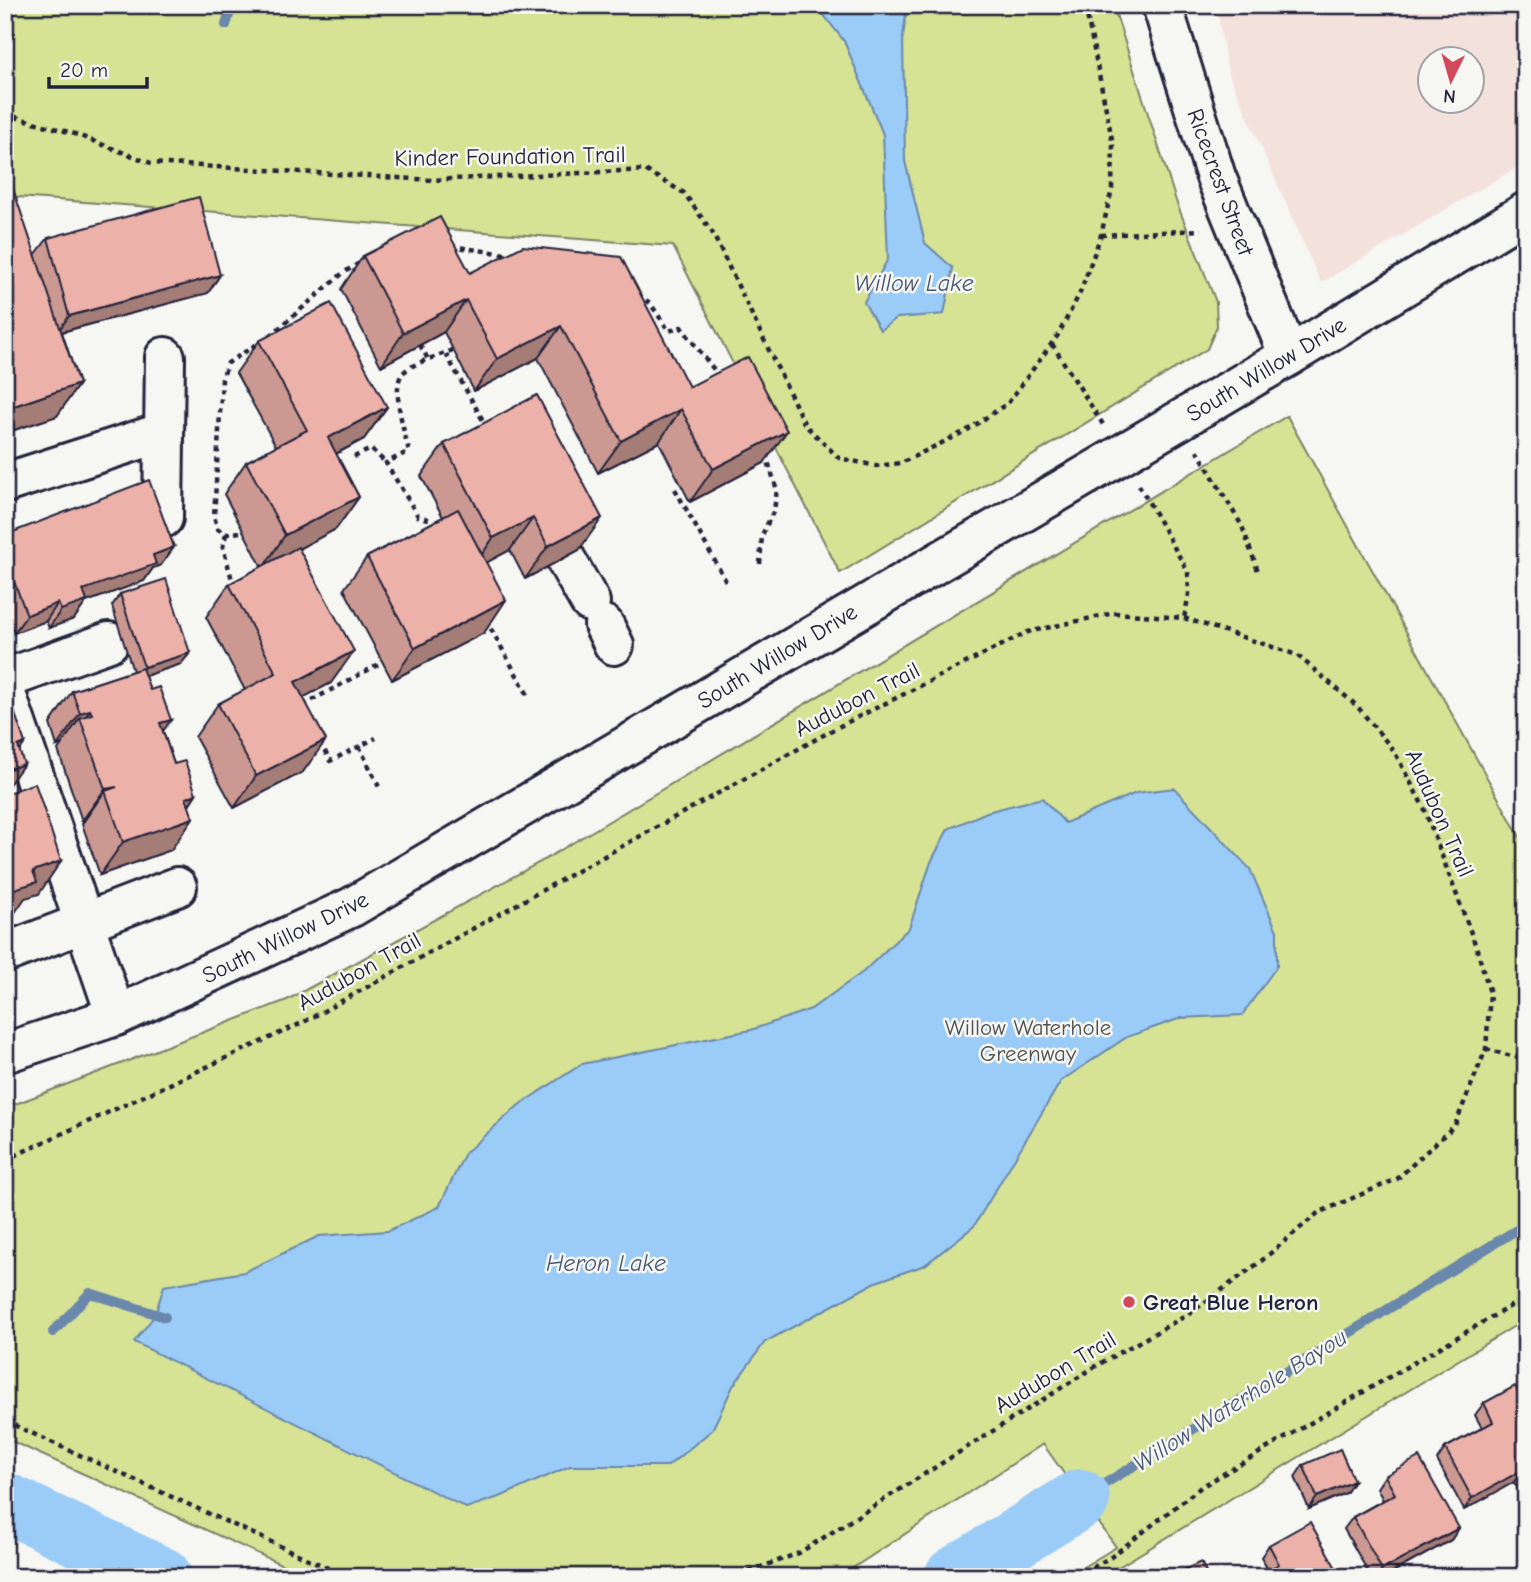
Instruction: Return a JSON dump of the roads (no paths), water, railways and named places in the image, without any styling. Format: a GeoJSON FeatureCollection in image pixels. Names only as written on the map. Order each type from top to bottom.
{"type":"FeatureCollection","features":[{"type":"Feature","properties":{"kind":"street","name":"Ricecrest Street"},"geometry":{"type":"LineString","coordinates":[[1162,5],[1216,177],[1289,356]]}},
{"type":"Feature","properties":{"kind":"street","name":"South Willow Drive"},"geometry":{"type":"LineString","coordinates":[[5,1053],[116,1016],[352,907],[1289,356],[1526,212]]}},
{"type":"Feature","properties":{"kind":"street"},"geometry":{"type":"LineString","coordinates":[[163,517],[165,357]]}},
{"type":"Feature","properties":{"kind":"street"},"geometry":{"type":"LineString","coordinates":[[5,483],[164,432]]}},
{"type":"Feature","properties":{"kind":"street"},"geometry":{"type":"LineString","coordinates":[[565,558],[603,624]]}},
{"type":"Feature","properties":{"kind":"street"},"geometry":{"type":"LineString","coordinates":[[5,679],[109,642]]}},
{"type":"Feature","properties":{"kind":"street"},"geometry":{"type":"LineString","coordinates":[[5,691],[116,1016]]}},
{"type":"Feature","properties":{"kind":"street"},"geometry":{"type":"LineString","coordinates":[[5,953],[177,887]]}},
{"type":"Feature","properties":{"kind":"water","name":"Willow Lake"},"geometry":{"type":"Polygon","coordinates":[[[816,5],[907,5],[903,38],[905,161],[925,243],[953,268],[944,314],[897,318],[880,330],[864,302],[888,259],[883,134],[844,41],[816,5]]]}},
{"type":"Feature","properties":{"kind":"water","name":"Heron Lake"},"geometry":{"type":"Polygon","coordinates":[[[1174,788],[1250,869],[1277,931],[1277,966],[1242,1015],[1181,1018],[1127,1037],[1061,1081],[974,1226],[925,1265],[876,1282],[765,1342],[733,1386],[712,1430],[668,1466],[570,1466],[502,1496],[466,1508],[134,1342],[155,1315],[164,1286],[244,1272],[319,1236],[388,1231],[439,1207],[465,1153],[519,1105],[582,1064],[751,1030],[811,1009],[863,972],[909,928],[931,862],[948,829],[987,812],[1042,798],[1065,823],[1136,793],[1174,788]]]}},
{"type":"Feature","properties":{"kind":"waterway"},"geometry":{"type":"LineString","coordinates":[[226,25],[232,5]]}},
{"type":"Feature","properties":{"kind":"waterway","name":"Willow Waterhole Bayou"},"geometry":{"type":"LineString","coordinates":[[1080,1499],[1526,1224]]}},
{"type":"Feature","properties":{"kind":"waterway"},"geometry":{"type":"LineString","coordinates":[[53,1332],[90,1293],[165,1317]]}},
{"type":"Feature","properties":{"kind":"waterway","name":"Willow Waterhole Bayou"},"geometry":{"type":"LineString","coordinates":[[954,1577],[1080,1499]]}},
{"type":"Feature","properties":{"kind":"waterway","name":"Willow Waterhole Bayou"},"geometry":{"type":"LineString","coordinates":[[5,1502],[162,1577]]}},
{"type":"Feature","properties":{"kind":"place","name":"Great Blue Heron"},"geometry":{"type":"Point","coordinates":[1129,1302]}},
{"type":"Feature","properties":{"kind":"park label","name":"Willow Waterhole Greenway"},"geometry":{"type":"Point","coordinates":[1028,1040]}}]}
